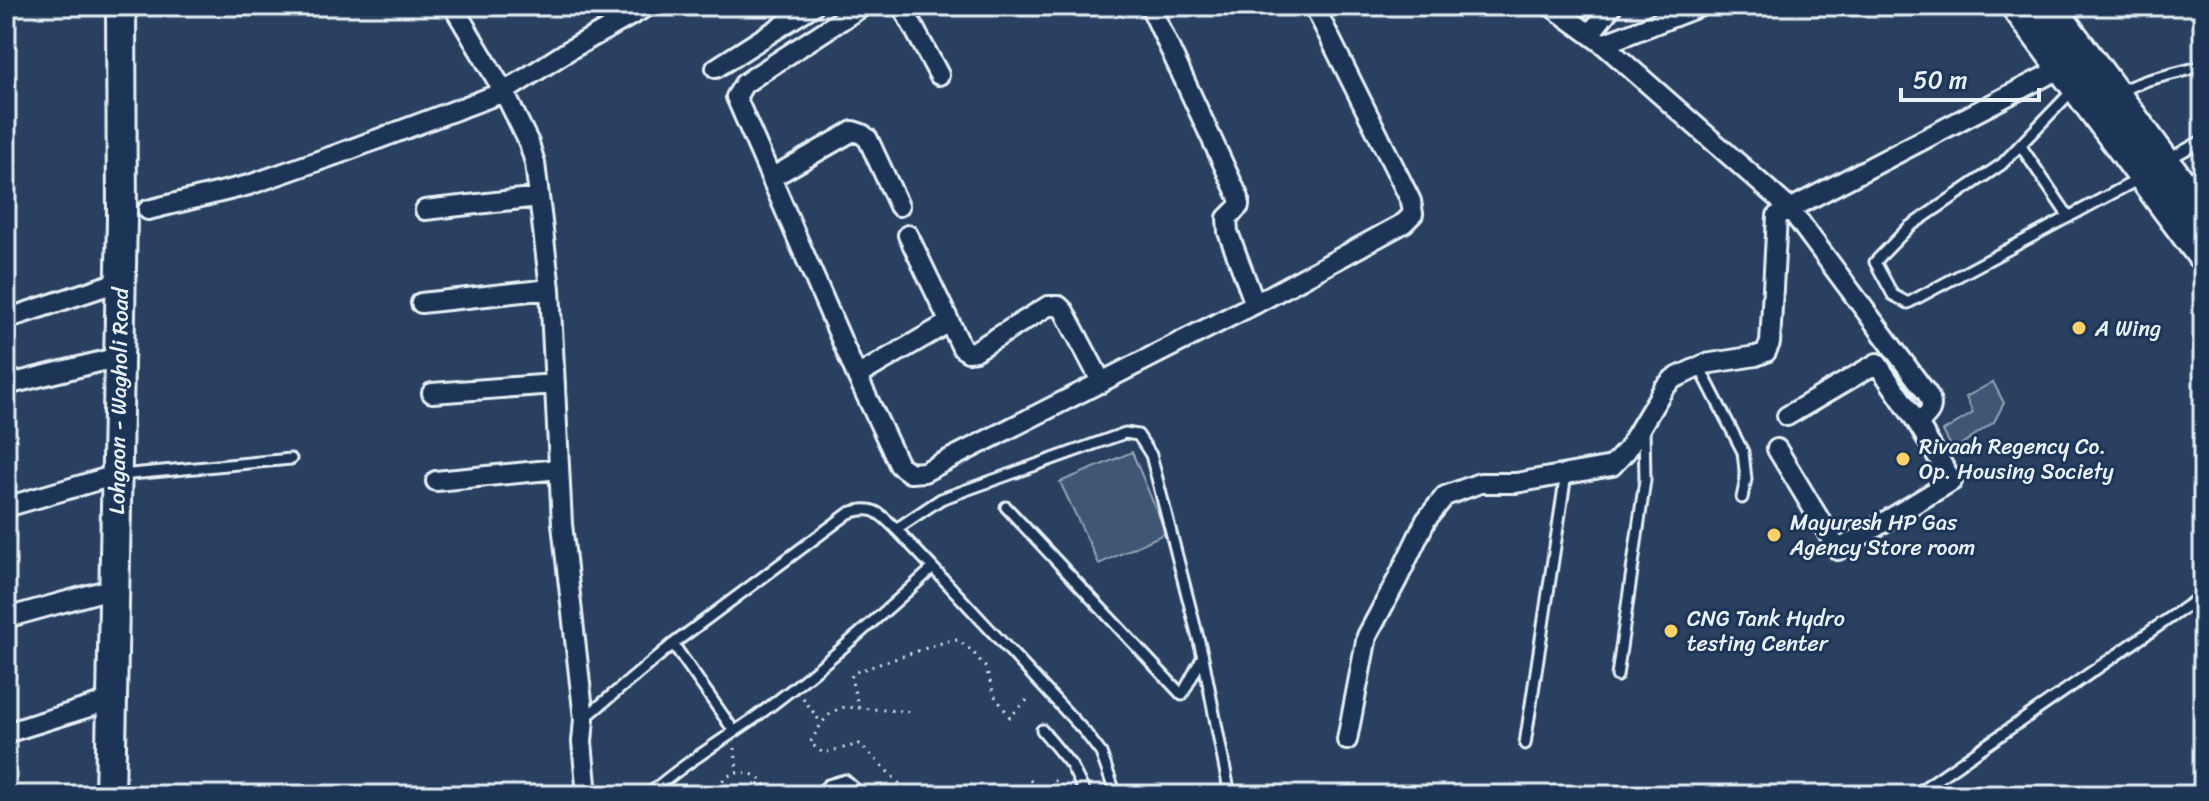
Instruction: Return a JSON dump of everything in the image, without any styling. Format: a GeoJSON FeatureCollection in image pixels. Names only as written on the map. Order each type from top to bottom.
{"type":"FeatureCollection","features":[{"type":"Feature","properties":{"kind":"highway"},"geometry":{"type":"LineString","coordinates":[[2018,6],[2070,76],[2153,170],[2203,216]]}},
{"type":"Feature","properties":{"kind":"highway"},"geometry":{"type":"LineString","coordinates":[[2048,6],[2111,94],[2203,254]]}},
{"type":"Feature","properties":{"kind":"main road","name":"Lohgaon - Wagholi Road"},"geometry":{"type":"LineString","coordinates":[[110,795],[121,281],[121,6]]}},
{"type":"Feature","properties":{"kind":"street"},"geometry":{"type":"LineString","coordinates":[[454,6],[504,92],[529,143],[539,197],[550,289],[562,524],[584,719],[582,742],[587,795]]}},
{"type":"Feature","properties":{"kind":"street"},"geometry":{"type":"LineString","coordinates":[[148,210],[249,185],[504,92],[571,49],[648,6]]}},
{"type":"Feature","properties":{"kind":"street"},"geometry":{"type":"LineString","coordinates":[[716,68],[813,6]]}},
{"type":"Feature","properties":{"kind":"street"},"geometry":{"type":"LineString","coordinates":[[863,6],[744,84],[736,97],[857,376],[899,465],[910,473],[924,472],[1102,383],[1255,304],[1404,223],[1413,214],[1411,201],[1314,6]]}},
{"type":"Feature","properties":{"kind":"street"},"geometry":{"type":"LineString","coordinates":[[902,6],[939,75]]}},
{"type":"Feature","properties":{"kind":"street"},"geometry":{"type":"LineString","coordinates":[[1136,6],[1161,56]]}},
{"type":"Feature","properties":{"kind":"street"},"geometry":{"type":"LineString","coordinates":[[1150,6],[1239,198],[1239,206],[1227,218],[1228,232],[1255,304]]}},
{"type":"Feature","properties":{"kind":"street"},"geometry":{"type":"LineString","coordinates":[[1551,6],[1597,39],[1790,209],[1928,395],[1933,405],[1931,413],[1918,424]]}},
{"type":"Feature","properties":{"kind":"street"},"geometry":{"type":"LineString","coordinates":[[1597,39],[1612,6]]}},
{"type":"Feature","properties":{"kind":"street"},"geometry":{"type":"LineString","coordinates":[[1597,39],[1701,6]]}},
{"type":"Feature","properties":{"kind":"street"},"geometry":{"type":"LineString","coordinates":[[1347,740],[1367,636],[1426,520],[1445,496],[1480,483],[1516,483],[1612,466],[1627,450],[1664,388],[1673,379],[1699,366],[1766,352],[1770,343],[1777,216],[2070,76]]}},
{"type":"Feature","properties":{"kind":"street"},"geometry":{"type":"LineString","coordinates":[[771,178],[853,131],[868,139],[899,206]]}},
{"type":"Feature","properties":{"kind":"street"},"geometry":{"type":"LineString","coordinates":[[425,210],[539,197]]}},
{"type":"Feature","properties":{"kind":"street"},"geometry":{"type":"LineString","coordinates":[[908,235],[962,348],[968,352],[975,351],[1048,306],[1059,306],[1102,383]]}},
{"type":"Feature","properties":{"kind":"street"},"geometry":{"type":"LineString","coordinates":[[6,319],[121,281]]}},
{"type":"Feature","properties":{"kind":"street"},"geometry":{"type":"LineString","coordinates":[[421,303],[550,289]]}},
{"type":"Feature","properties":{"kind":"street"},"geometry":{"type":"LineString","coordinates":[[857,376],[948,323]]}},
{"type":"Feature","properties":{"kind":"street"},"geometry":{"type":"LineString","coordinates":[[6,385],[119,357]]}},
{"type":"Feature","properties":{"kind":"street"},"geometry":{"type":"LineString","coordinates":[[1777,449],[1838,550],[1952,481],[1877,363],[1787,416]]}},
{"type":"Feature","properties":{"kind":"street"},"geometry":{"type":"LineString","coordinates":[[432,393],[555,384]]}},
{"type":"Feature","properties":{"kind":"street"},"geometry":{"type":"LineString","coordinates":[[436,481],[559,469]]}},
{"type":"Feature","properties":{"kind":"street"},"geometry":{"type":"LineString","coordinates":[[6,507],[116,475]]}},
{"type":"Feature","properties":{"kind":"street"},"geometry":{"type":"LineString","coordinates":[[6,618],[114,588]]}},
{"type":"Feature","properties":{"kind":"street"},"geometry":{"type":"LineString","coordinates":[[6,733],[112,700]]}},
{"type":"Feature","properties":{"kind":"lane"},"geometry":{"type":"LineString","coordinates":[[2111,94],[2148,80],[2203,66]]}},
{"type":"Feature","properties":{"kind":"lane"},"geometry":{"type":"LineString","coordinates":[[2070,76],[2020,145],[2002,164],[1909,227],[1875,262],[1893,295],[1908,303],[2069,217],[2203,140]]}},
{"type":"Feature","properties":{"kind":"lane"},"geometry":{"type":"LineString","coordinates":[[2020,145],[2069,217]]}},
{"type":"Feature","properties":{"kind":"lane"},"geometry":{"type":"LineString","coordinates":[[1699,366],[1743,452],[1746,479],[1742,498]]}},
{"type":"Feature","properties":{"kind":"lane"},"geometry":{"type":"LineString","coordinates":[[1617,676],[1645,480],[1643,422]]}},
{"type":"Feature","properties":{"kind":"lane"},"geometry":{"type":"LineString","coordinates":[[896,529],[941,499],[1111,436],[1125,433],[1138,435],[1151,455],[1203,657],[1230,795]]}},
{"type":"Feature","properties":{"kind":"lane"},"geometry":{"type":"LineString","coordinates":[[116,475],[291,459]]}},
{"type":"Feature","properties":{"kind":"lane"},"geometry":{"type":"LineString","coordinates":[[1525,744],[1566,474]]}},
{"type":"Feature","properties":{"kind":"lane"},"geometry":{"type":"LineString","coordinates":[[1006,507],[1182,695],[1203,657]]}},
{"type":"Feature","properties":{"kind":"lane"},"geometry":{"type":"LineString","coordinates":[[584,719],[673,644],[849,513],[875,510],[1085,732],[1101,753],[1116,795]]}},
{"type":"Feature","properties":{"kind":"lane"},"geometry":{"type":"LineString","coordinates":[[648,795],[673,772],[794,687],[865,631],[933,568]]}},
{"type":"Feature","properties":{"kind":"lane"},"geometry":{"type":"LineString","coordinates":[[1914,795],[2203,595]]}},
{"type":"Feature","properties":{"kind":"lane"},"geometry":{"type":"LineString","coordinates":[[673,644],[734,731]]}},
{"type":"Feature","properties":{"kind":"lane"},"geometry":{"type":"LineString","coordinates":[[1042,730],[1071,765],[1086,795]]}},
{"type":"Feature","properties":{"kind":"lane"},"geometry":{"type":"LineString","coordinates":[[818,795],[828,785],[845,780],[862,795]]}},
{"type":"Feature","properties":{"kind":"path"},"geometry":{"type":"LineString","coordinates":[[859,708],[851,678],[853,673],[958,640],[986,668],[994,695],[1010,717],[1031,696]]}},
{"type":"Feature","properties":{"kind":"path"},"geometry":{"type":"LineString","coordinates":[[794,687],[822,724]]}},
{"type":"Feature","properties":{"kind":"path"},"geometry":{"type":"LineString","coordinates":[[911,795],[860,744],[823,753],[810,743],[836,709],[914,712]]}},
{"type":"Feature","properties":{"kind":"path"},"geometry":{"type":"LineString","coordinates":[[734,731],[737,772]]}},
{"type":"Feature","properties":{"kind":"path"},"geometry":{"type":"LineString","coordinates":[[1030,780],[1043,794],[1071,765]]}},
{"type":"Feature","properties":{"kind":"path"},"geometry":{"type":"LineString","coordinates":[[715,795],[722,781],[737,772],[746,772],[762,779],[771,795]]}},
{"type":"Feature","properties":{"kind":"shaded area"},"geometry":{"type":"Polygon","coordinates":[[[1993,382],[2004,403],[1994,422],[1953,450],[1943,431],[1973,413],[1966,397],[1993,382]]]}},
{"type":"Feature","properties":{"kind":"shaded area"},"geometry":{"type":"Polygon","coordinates":[[[1132,452],[1166,533],[1099,564],[1060,482],[1132,452]]]}},
{"type":"Feature","properties":{"kind":"place","name":"A Wing"},"geometry":{"type":"Point","coordinates":[2079,328]}},
{"type":"Feature","properties":{"kind":"place","name":"Rivaah Regency Co. Op. Housing Society"},"geometry":{"type":"Point","coordinates":[1903,459]}},
{"type":"Feature","properties":{"kind":"place","name":"Mayuresh HP Gas Agency Store room"},"geometry":{"type":"Point","coordinates":[1774,535]}},
{"type":"Feature","properties":{"kind":"place","name":"CNG Tank Hydro testing Center"},"geometry":{"type":"Point","coordinates":[1671,631]}}]}
